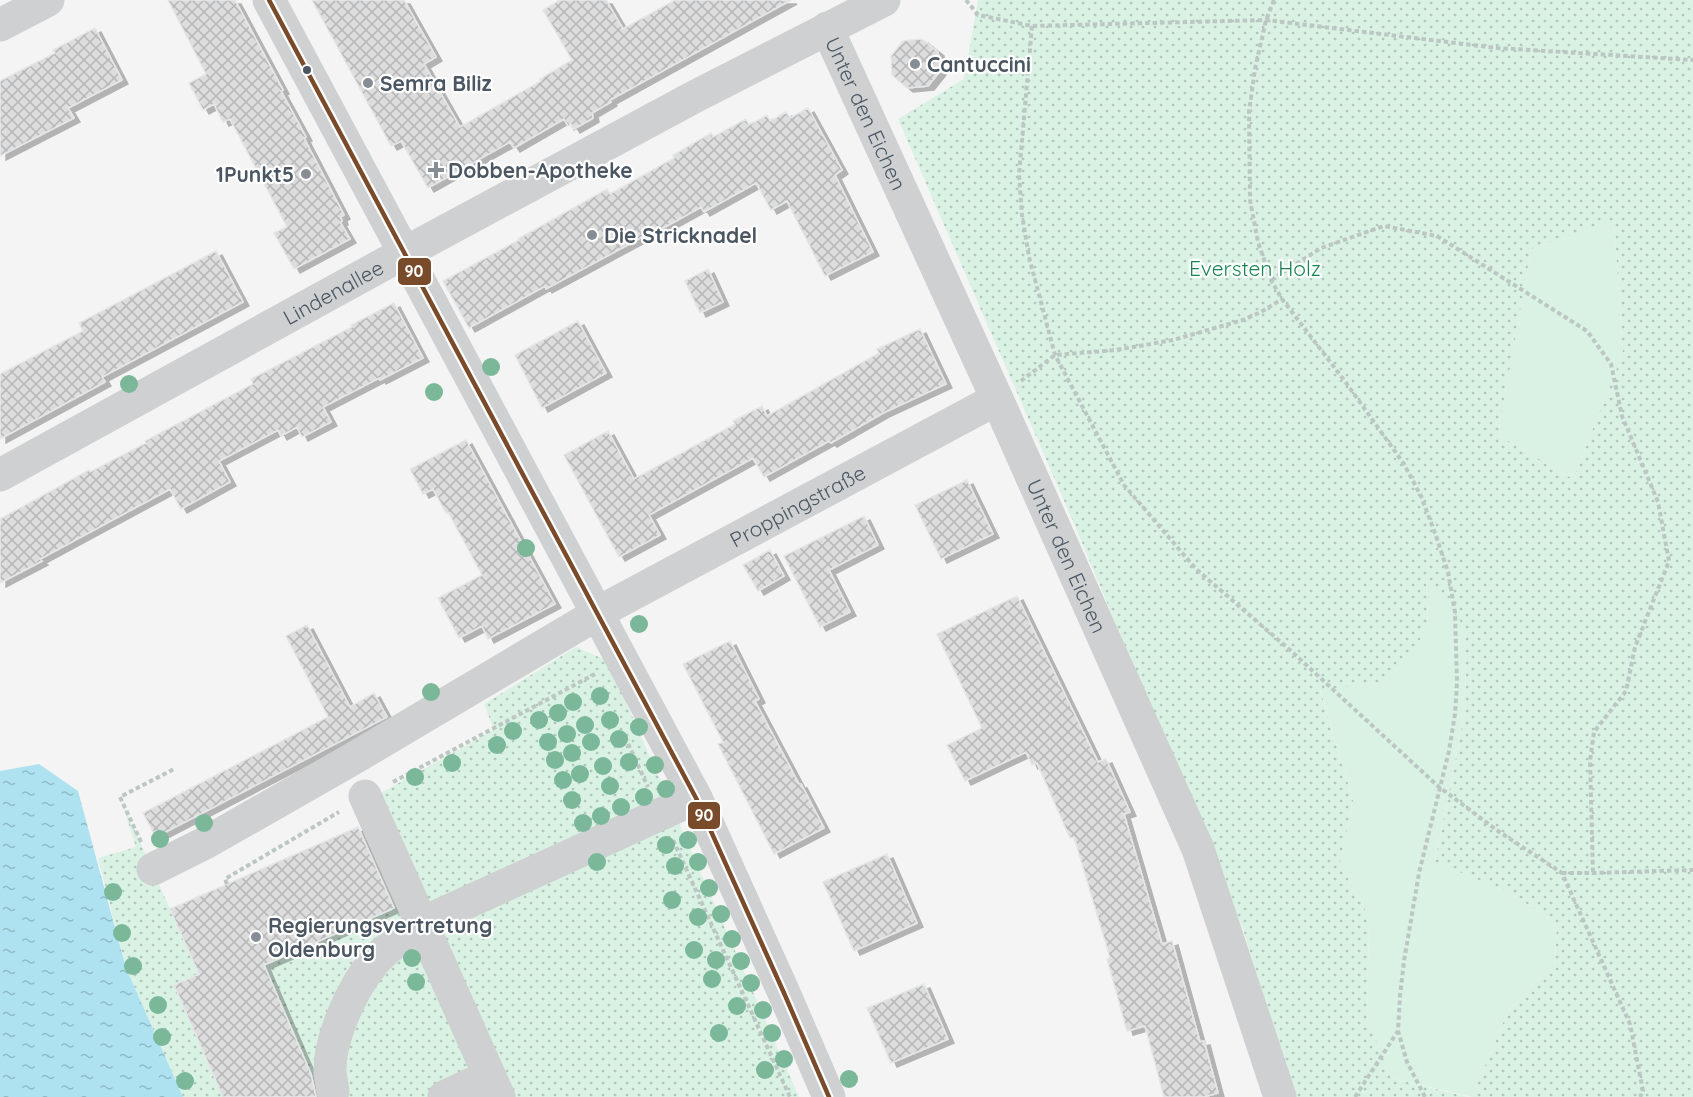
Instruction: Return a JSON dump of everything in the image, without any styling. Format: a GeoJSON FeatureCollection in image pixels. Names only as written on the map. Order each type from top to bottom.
{"type":"FeatureCollection","features":[{"type":"Feature","properties":{"kind":"street"},"geometry":{"type":"LineString","coordinates":[[0,25],[48,0]]}},
{"type":"Feature","properties":{"kind":"street"},"geometry":{"type":"LineString","coordinates":[[269,0],[696,798],[771,962],[829,1097]]}},
{"type":"Feature","properties":{"kind":"street","name":"Lindenallee"},"geometry":{"type":"LineString","coordinates":[[0,475],[405,253],[827,28],[869,3]]}},
{"type":"Feature","properties":{"kind":"street","name":"Unter den Eichen"},"geometry":{"type":"LineString","coordinates":[[827,28],[997,399],[1198,849],[1280,1097]]}},
{"type":"Feature","properties":{"kind":"street","name":"Proppingstraße"},"geometry":{"type":"LineString","coordinates":[[153,869],[207,842],[350,761],[597,615],[997,399]]}},
{"type":"Feature","properties":{"kind":"street"},"geometry":{"type":"LineString","coordinates":[[365,796],[494,1086],[444,1097]]}},
{"type":"Feature","properties":{"kind":"street"},"geometry":{"type":"LineString","coordinates":[[333,1091],[330,1073],[332,1054],[341,1019],[356,989],[374,962],[396,942],[422,923],[696,798]]}},
{"type":"Feature","properties":{"kind":"path"},"geometry":{"type":"LineString","coordinates":[[966,0],[978,15],[1032,26],[1266,20],[1497,48],[1693,60]]}},
{"type":"Feature","properties":{"kind":"path"},"geometry":{"type":"LineString","coordinates":[[1274,0],[1266,20],[1255,69],[1249,112],[1250,200],[1258,242],[1271,280],[1282,299],[1404,464],[1421,496],[1448,572],[1455,612],[1457,682],[1455,714],[1449,751],[1419,873],[1400,996],[1398,1031],[1407,1062],[1425,1097]]}},
{"type":"Feature","properties":{"kind":"path"},"geometry":{"type":"LineString","coordinates":[[1032,26],[1019,175],[1022,215],[1029,257],[1055,355],[1124,485],[1196,568],[1290,650],[1439,787],[1498,831],[1562,873],[1630,1024],[1643,1091],[1640,1097]]}},
{"type":"Feature","properties":{"kind":"path"},"geometry":{"type":"LineString","coordinates":[[1271,280],[1321,248],[1384,226],[1437,237],[1587,331],[1611,364],[1622,416],[1658,502],[1669,561],[1635,647],[1626,692],[1594,732],[1590,761],[1593,873]]}},
{"type":"Feature","properties":{"kind":"path"},"geometry":{"type":"LineString","coordinates":[[997,399],[1055,355],[1116,350],[1173,340],[1243,320],[1262,312],[1282,299]]}},
{"type":"Feature","properties":{"kind":"path"},"geometry":{"type":"LineString","coordinates":[[227,884],[225,879],[365,796],[600,672]]}},
{"type":"Feature","properties":{"kind":"path"},"geometry":{"type":"LineString","coordinates":[[624,734],[790,1097]]}},
{"type":"Feature","properties":{"kind":"path"},"geometry":{"type":"LineString","coordinates":[[153,869],[120,797],[174,769]]}},
{"type":"Feature","properties":{"kind":"path"},"geometry":{"type":"LineString","coordinates":[[1562,873],[1693,870]]}},
{"type":"Feature","properties":{"kind":"path"},"geometry":{"type":"LineString","coordinates":[[1355,1097],[1398,1031]]}},
{"type":"Feature","properties":{"kind":"green space","name":"Eversten Holz"},"geometry":{"type":"Polygon","coordinates":[[[978,0],[1693,0],[1693,1097],[1472,1097],[1508,1011],[1555,961],[1557,923],[1508,892],[1435,862],[1466,707],[1465,628],[1426,575],[1428,623],[1412,656],[1378,682],[1320,690],[1353,800],[1340,863],[1369,917],[1367,1018],[1391,1078],[1468,1097],[1294,1097],[1243,929],[1075,526],[898,119],[964,79],[978,0]],[[1614,220],[1531,249],[1498,435],[1573,479],[1623,353],[1614,220]]]}},
{"type":"Feature","properties":{"kind":"green space"},"geometry":{"type":"Polygon","coordinates":[[[1614,219],[1623,353],[1573,479],[1498,435],[1531,249],[1614,219]]]}},
{"type":"Feature","properties":{"kind":"green space"},"geometry":{"type":"Polygon","coordinates":[[[1426,574],[1465,628],[1466,707],[1435,861],[1508,892],[1557,923],[1555,961],[1508,1011],[1472,1097],[1391,1078],[1367,1018],[1369,917],[1340,863],[1353,800],[1320,689],[1378,682],[1428,623],[1426,574]]]}},
{"type":"Feature","properties":{"kind":"green space"},"geometry":{"type":"Polygon","coordinates":[[[576,647],[608,661],[799,1097],[321,1097],[264,965],[396,907],[360,826],[379,794],[494,730],[484,704],[576,647]]]}},
{"type":"Feature","properties":{"kind":"green space"},"geometry":{"type":"Polygon","coordinates":[[[120,797],[199,974],[174,985],[223,1097],[183,1097],[126,968],[98,858],[136,847],[120,797]]]}},
{"type":"Feature","properties":{"kind":"water"},"geometry":{"type":"Polygon","coordinates":[[[39,764],[78,791],[126,968],[183,1097],[0,1097],[0,771],[39,764]]]}},
{"type":"Feature","properties":{"kind":"building"},"geometry":{"type":"Polygon","coordinates":[[[168,0],[235,0],[283,90],[281,91],[344,215],[340,222],[350,239],[294,269],[274,233],[287,227],[230,119],[223,122],[214,104],[203,110],[189,83],[206,74],[168,0]]]}},
{"type":"Feature","properties":{"kind":"building"},"geometry":{"type":"Polygon","coordinates":[[[312,0],[404,0],[436,57],[424,64],[460,127],[541,81],[540,79],[572,60],[543,10],[560,0],[606,0],[623,29],[675,0],[791,0],[610,100],[611,102],[592,113],[593,118],[574,129],[571,124],[568,126],[564,119],[514,148],[510,142],[428,188],[401,141],[391,146],[312,0]]]}},
{"type":"Feature","properties":{"kind":"building"},"geometry":{"type":"Polygon","coordinates":[[[95,28],[122,80],[68,108],[74,118],[0,156],[0,81],[55,53],[53,50],[95,28]]]}},
{"type":"Feature","properties":{"kind":"building","name":"Cantuccini"},"geometry":{"type":"Polygon","coordinates":[[[922,39],[938,52],[940,71],[928,86],[907,88],[892,75],[891,56],[903,41],[922,39]]]}},
{"type":"Feature","properties":{"kind":"building"},"geometry":{"type":"Polygon","coordinates":[[[808,108],[842,170],[835,175],[873,252],[825,276],[787,201],[771,210],[756,183],[704,212],[701,207],[546,289],[545,286],[469,328],[443,281],[607,189],[610,194],[674,158],[673,155],[711,133],[713,137],[746,119],[749,125],[767,115],[770,121],[786,112],[790,118],[808,108]]]}},
{"type":"Feature","properties":{"kind":"building"},"geometry":{"type":"Polygon","coordinates":[[[216,251],[243,302],[102,377],[105,382],[0,439],[0,374],[83,331],[79,323],[216,251]]]}},
{"type":"Feature","properties":{"kind":"building"},"geometry":{"type":"Polygon","coordinates":[[[708,269],[723,302],[700,313],[685,281],[708,269]]]}},
{"type":"Feature","properties":{"kind":"building"},"geometry":{"type":"Polygon","coordinates":[[[394,303],[423,358],[323,407],[331,422],[302,437],[297,427],[281,436],[278,430],[219,461],[230,482],[181,509],[170,489],[0,583],[0,519],[89,470],[90,472],[146,443],[145,441],[253,384],[251,379],[394,303]]]}},
{"type":"Feature","properties":{"kind":"building"},"geometry":{"type":"Polygon","coordinates":[[[578,321],[606,373],[542,408],[515,355],[578,321]]]}},
{"type":"Feature","properties":{"kind":"building"},"geometry":{"type":"Polygon","coordinates":[[[920,329],[946,384],[883,413],[764,477],[753,458],[649,515],[660,535],[619,557],[564,455],[608,431],[634,479],[735,424],[733,421],[762,406],[767,416],[879,353],[877,349],[920,329]]]}},
{"type":"Feature","properties":{"kind":"building"},"geometry":{"type":"Polygon","coordinates":[[[466,440],[555,604],[488,639],[482,626],[459,638],[438,598],[482,575],[433,489],[423,494],[410,469],[466,440]]]}},
{"type":"Feature","properties":{"kind":"building"},"geometry":{"type":"Polygon","coordinates":[[[967,480],[993,534],[941,559],[915,505],[967,480]]]}},
{"type":"Feature","properties":{"kind":"building"},"geometry":{"type":"Polygon","coordinates":[[[864,516],[878,545],[829,570],[850,612],[820,627],[784,556],[864,516]]]}},
{"type":"Feature","properties":{"kind":"building"},"geometry":{"type":"Polygon","coordinates":[[[770,550],[784,576],[758,591],[743,565],[770,550]]]}},
{"type":"Feature","properties":{"kind":"building"},"geometry":{"type":"Polygon","coordinates":[[[1017,596],[1098,762],[1106,759],[1130,812],[1124,814],[1162,944],[1172,941],[1200,1042],[1204,1041],[1218,1093],[1204,1097],[1164,1097],[1145,1026],[1127,1031],[1107,959],[1110,958],[1074,837],[1070,838],[1037,763],[1032,765],[1026,752],[965,781],[947,745],[982,728],[937,634],[1017,596]]]}},
{"type":"Feature","properties":{"kind":"building"},"geometry":{"type":"Polygon","coordinates":[[[307,625],[350,707],[374,693],[387,717],[156,837],[143,813],[328,717],[286,636],[307,625]]]}},
{"type":"Feature","properties":{"kind":"building"},"geometry":{"type":"Polygon","coordinates":[[[730,641],[759,699],[755,701],[824,828],[774,854],[718,744],[723,742],[683,664],[730,641]]]}},
{"type":"Feature","properties":{"kind":"building","name":"Regierungsvertretung Oldenburg"},"geometry":{"type":"Polygon","coordinates":[[[358,827],[394,908],[264,965],[311,1074],[316,1097],[223,1097],[174,985],[199,974],[170,909],[358,827]]]}},
{"type":"Feature","properties":{"kind":"building"},"geometry":{"type":"Polygon","coordinates":[[[887,854],[917,923],[854,951],[823,882],[887,854]]]}},
{"type":"Feature","properties":{"kind":"building"},"geometry":{"type":"Polygon","coordinates":[[[924,984],[948,1039],[891,1063],[867,1008],[924,984]]]}},
{"type":"Feature","properties":{"kind":"transit line","name":"90"},"geometry":{"type":"LineString","coordinates":[[269,0],[696,798],[829,1097]]}},
{"type":"Feature","properties":{"kind":"place","name":"Cantuccini"},"geometry":{"type":"Point","coordinates":[915,64]}},
{"type":"Feature","properties":{"kind":"place","name":"Semra Biliz"},"geometry":{"type":"Point","coordinates":[368,83]}},
{"type":"Feature","properties":{"kind":"place","name":"Dobben-Apotheke"},"geometry":{"type":"Point","coordinates":[436,170]}},
{"type":"Feature","properties":{"kind":"place","name":"1Punkt5"},"geometry":{"type":"Point","coordinates":[306,174]}},
{"type":"Feature","properties":{"kind":"place","name":"Die Stricknadel"},"geometry":{"type":"Point","coordinates":[592,235]}},
{"type":"Feature","properties":{"kind":"place","name":"Regierungsvertretung Oldenburg"},"geometry":{"type":"Point","coordinates":[256,937]}}]}
